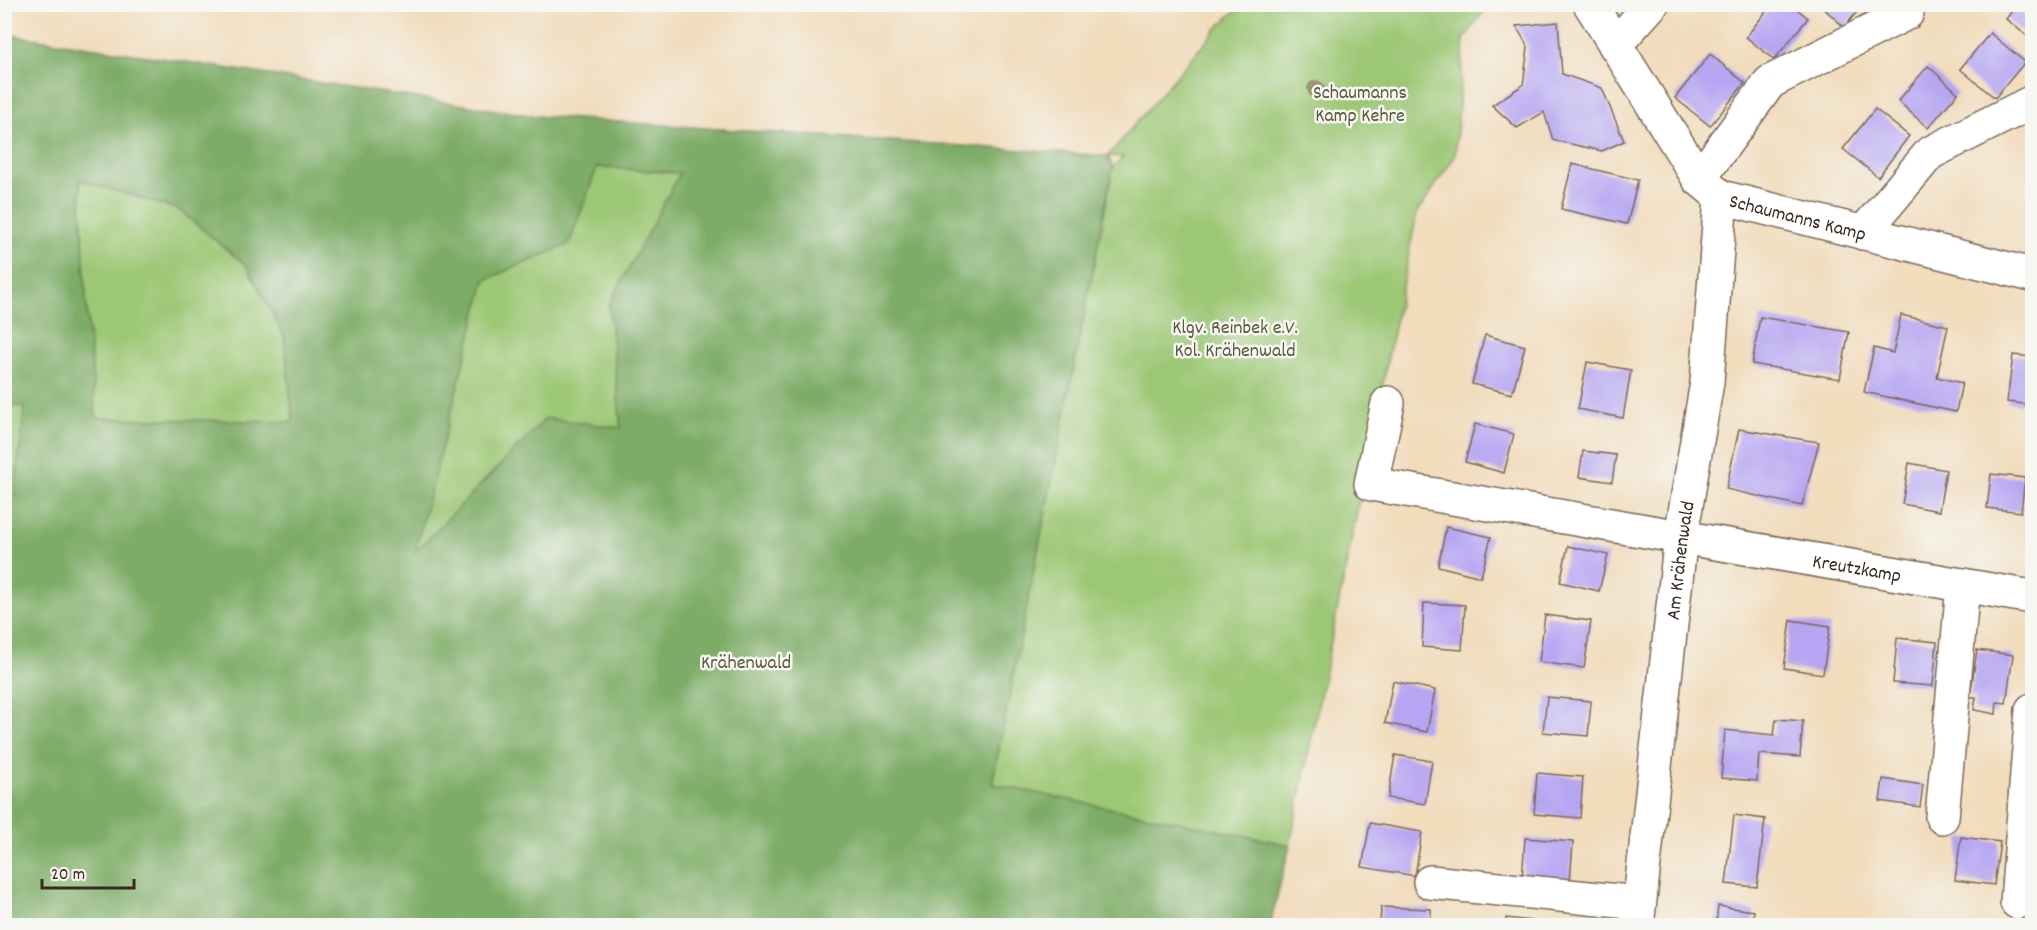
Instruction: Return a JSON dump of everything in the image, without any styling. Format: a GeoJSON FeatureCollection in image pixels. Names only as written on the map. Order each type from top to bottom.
{"type":"FeatureCollection","features":[{"type":"Feature","properties":{"kind":"street"},"geometry":{"type":"LineString","coordinates":[[1590,4],[1710,188],[1770,82],[1907,13]]}},
{"type":"Feature","properties":{"kind":"street"},"geometry":{"type":"LineString","coordinates":[[1615,45],[1652,4]]}},
{"type":"Feature","properties":{"kind":"street"},"geometry":{"type":"LineString","coordinates":[[1863,233],[1930,153],[2032,102]]}},
{"type":"Feature","properties":{"kind":"street","name":"Schaumanns Kamp"},"geometry":{"type":"LineString","coordinates":[[1710,188],[1863,233],[2032,275]]}},
{"type":"Feature","properties":{"kind":"street","name":"Am Krähenwald"},"geometry":{"type":"LineString","coordinates":[[1638,914],[1681,536],[1707,382],[1710,188]]}},
{"type":"Feature","properties":{"kind":"street","name":"Kreutzkamp"},"geometry":{"type":"LineString","coordinates":[[1388,403],[1371,484],[2032,597]]}},
{"type":"Feature","properties":{"kind":"street"},"geometry":{"type":"LineString","coordinates":[[1942,817],[1963,585]]}},
{"type":"Feature","properties":{"kind":"street"},"geometry":{"type":"LineString","coordinates":[[2017,902],[2032,710]]}},
{"type":"Feature","properties":{"kind":"street"},"geometry":{"type":"LineString","coordinates":[[1430,882],[1638,914]]}},
{"type":"Feature","properties":{"kind":"green space","name":"Klgv. Reinbek e.V. Kol. Krähenwald"},"geometry":{"type":"Polygon","coordinates":[[[1242,5],[1488,5],[1464,39],[1455,156],[1417,213],[1290,845],[992,784],[1113,167],[1123,157],[1108,156],[1219,26],[1242,5]]]}},
{"type":"Feature","properties":{"kind":"green space","name":"Krähenwald"},"geometry":{"type":"Polygon","coordinates":[[[5,34],[535,116],[1108,156],[1113,167],[992,784],[1290,845],[1270,925],[5,925],[4,519],[13,504],[25,407],[5,405],[5,34]],[[597,167],[569,244],[485,280],[415,552],[546,418],[621,428],[609,305],[680,173],[597,167]],[[80,180],[86,300],[96,418],[293,422],[284,336],[247,266],[179,210],[80,180]]]}},
{"type":"Feature","properties":{"kind":"green space"},"geometry":{"type":"Polygon","coordinates":[[[597,167],[681,173],[609,305],[621,428],[414,553],[485,280],[569,244],[597,167]]]}},
{"type":"Feature","properties":{"kind":"green space"},"geometry":{"type":"Polygon","coordinates":[[[80,180],[179,210],[247,266],[284,336],[294,422],[96,418],[86,300],[80,180]]]}},
{"type":"Feature","properties":{"kind":"green space"},"geometry":{"type":"Polygon","coordinates":[[[5,405],[25,406],[13,504],[5,519],[5,405]]]}},
{"type":"Feature","properties":{"kind":"building"},"geometry":{"type":"Polygon","coordinates":[[[1772,4],[1791,4],[1808,18],[1774,60],[1746,37],[1772,4]]]}},
{"type":"Feature","properties":{"kind":"building"},"geometry":{"type":"Polygon","coordinates":[[[1819,4],[1864,4],[1844,27],[1819,4]]]}},
{"type":"Feature","properties":{"kind":"building"},"geometry":{"type":"Polygon","coordinates":[[[2017,4],[2032,4],[2032,40],[2006,19],[2017,4]]]}},
{"type":"Feature","properties":{"kind":"building"},"geometry":{"type":"Polygon","coordinates":[[[1558,22],[1562,74],[1602,88],[1624,141],[1602,151],[1553,140],[1544,112],[1517,128],[1492,105],[1523,85],[1528,47],[1516,26],[1558,22]]]}},
{"type":"Feature","properties":{"kind":"building"},"geometry":{"type":"Polygon","coordinates":[[[1990,33],[2025,62],[1995,98],[1960,69],[1990,33]]]}},
{"type":"Feature","properties":{"kind":"building"},"geometry":{"type":"Polygon","coordinates":[[[1710,54],[1745,83],[1710,126],[1675,98],[1710,54]]]}},
{"type":"Feature","properties":{"kind":"building"},"geometry":{"type":"Polygon","coordinates":[[[1928,66],[1958,93],[1928,128],[1898,101],[1928,66]]]}},
{"type":"Feature","properties":{"kind":"building"},"geometry":{"type":"Polygon","coordinates":[[[1875,109],[1909,136],[1878,177],[1843,149],[1875,109]]]}},
{"type":"Feature","properties":{"kind":"building"},"geometry":{"type":"Polygon","coordinates":[[[1572,164],[1638,180],[1627,224],[1561,209],[1572,164]]]}},
{"type":"Feature","properties":{"kind":"building"},"geometry":{"type":"Polygon","coordinates":[[[1901,315],[1948,326],[1937,377],[1962,383],[1956,412],[1864,392],[1874,348],[1893,353],[1901,315]]]}},
{"type":"Feature","properties":{"kind":"building"},"geometry":{"type":"Polygon","coordinates":[[[1760,317],[1849,332],[1840,379],[1752,364],[1760,317]]]}},
{"type":"Feature","properties":{"kind":"building"},"geometry":{"type":"Polygon","coordinates":[[[1485,335],[1525,346],[1512,394],[1472,384],[1485,335]]]}},
{"type":"Feature","properties":{"kind":"building"},"geometry":{"type":"Polygon","coordinates":[[[2013,355],[2032,357],[2032,405],[2007,402],[2013,355]]]}},
{"type":"Feature","properties":{"kind":"building"},"geometry":{"type":"Polygon","coordinates":[[[1587,362],[1631,370],[1623,418],[1578,409],[1587,362]]]}},
{"type":"Feature","properties":{"kind":"building"},"geometry":{"type":"Polygon","coordinates":[[[1475,424],[1514,434],[1504,473],[1465,462],[1475,424]]]}},
{"type":"Feature","properties":{"kind":"building"},"geometry":{"type":"Polygon","coordinates":[[[1739,429],[1819,442],[1802,506],[1726,489],[1739,429]]]}},
{"type":"Feature","properties":{"kind":"building"},"geometry":{"type":"Polygon","coordinates":[[[1583,451],[1616,455],[1612,482],[1579,477],[1583,451]]]}},
{"type":"Feature","properties":{"kind":"building"},"geometry":{"type":"Polygon","coordinates":[[[1909,463],[1946,470],[1939,511],[1902,504],[1909,463]]]}},
{"type":"Feature","properties":{"kind":"building"},"geometry":{"type":"Polygon","coordinates":[[[1991,474],[2025,478],[2021,512],[1987,508],[1991,474]]]}},
{"type":"Feature","properties":{"kind":"building"},"geometry":{"type":"Polygon","coordinates":[[[1446,527],[1491,537],[1481,577],[1438,566],[1446,527]]]}},
{"type":"Feature","properties":{"kind":"building"},"geometry":{"type":"Polygon","coordinates":[[[1568,546],[1608,555],[1599,591],[1560,582],[1568,546]]]}},
{"type":"Feature","properties":{"kind":"building"},"geometry":{"type":"Polygon","coordinates":[[[1424,603],[1465,605],[1462,650],[1422,647],[1424,603]]]}},
{"type":"Feature","properties":{"kind":"building"},"geometry":{"type":"Polygon","coordinates":[[[1545,615],[1591,621],[1584,668],[1539,662],[1545,615]]]}},
{"type":"Feature","properties":{"kind":"building"},"geometry":{"type":"Polygon","coordinates":[[[1791,620],[1830,626],[1823,674],[1784,668],[1791,620]]]}},
{"type":"Feature","properties":{"kind":"building"},"geometry":{"type":"Polygon","coordinates":[[[1897,638],[1937,642],[1933,686],[1893,683],[1897,638]]]}},
{"type":"Feature","properties":{"kind":"building"},"geometry":{"type":"Polygon","coordinates":[[[1977,650],[2013,655],[2006,703],[1997,702],[1996,714],[1974,710],[1976,697],[1970,697],[1977,650]]]}},
{"type":"Feature","properties":{"kind":"building"},"geometry":{"type":"Polygon","coordinates":[[[1393,681],[1435,690],[1427,732],[1385,723],[1393,681]]]}},
{"type":"Feature","properties":{"kind":"building"},"geometry":{"type":"Polygon","coordinates":[[[1547,697],[1591,701],[1588,736],[1543,732],[1547,697]]]}},
{"type":"Feature","properties":{"kind":"building"},"geometry":{"type":"Polygon","coordinates":[[[1776,719],[1803,721],[1800,757],[1759,754],[1757,781],[1721,778],[1725,730],[1774,735],[1776,719]]]}},
{"type":"Feature","properties":{"kind":"building"},"geometry":{"type":"Polygon","coordinates":[[[1395,755],[1432,761],[1425,804],[1388,798],[1395,755]]]}},
{"type":"Feature","properties":{"kind":"building"},"geometry":{"type":"Polygon","coordinates":[[[1537,773],[1583,777],[1580,818],[1534,814],[1537,773]]]}},
{"type":"Feature","properties":{"kind":"building"},"geometry":{"type":"Polygon","coordinates":[[[1883,779],[1923,785],[1920,807],[1880,801],[1883,779]]]}},
{"type":"Feature","properties":{"kind":"building"},"geometry":{"type":"Polygon","coordinates":[[[1734,815],[1765,819],[1757,887],[1726,884],[1734,815]]]}},
{"type":"Feature","properties":{"kind":"building"},"geometry":{"type":"Polygon","coordinates":[[[1370,823],[1422,832],[1415,876],[1362,867],[1370,823]]]}},
{"type":"Feature","properties":{"kind":"building"},"geometry":{"type":"Polygon","coordinates":[[[1961,837],[2000,842],[1994,885],[1955,880],[1961,837]]]}},
{"type":"Feature","properties":{"kind":"building"},"geometry":{"type":"Polygon","coordinates":[[[1525,838],[1573,842],[1570,883],[1522,880],[1525,838]]]}},
{"type":"Feature","properties":{"kind":"building"},"geometry":{"type":"Polygon","coordinates":[[[1718,906],[1754,911],[1753,926],[1716,926],[1718,906]]]}},
{"type":"Feature","properties":{"kind":"building"},"geometry":{"type":"Polygon","coordinates":[[[1381,907],[1431,909],[1431,926],[1380,926],[1381,907]]]}},
{"type":"Feature","properties":{"kind":"building"},"geometry":{"type":"Polygon","coordinates":[[[1506,918],[1559,924],[1559,926],[1505,926],[1506,918]]]}},
{"type":"Feature","properties":{"kind":"park label","name":"Schaumanns Kamp Kehre"},"geometry":{"type":"Point","coordinates":[1360,102]}}]}
